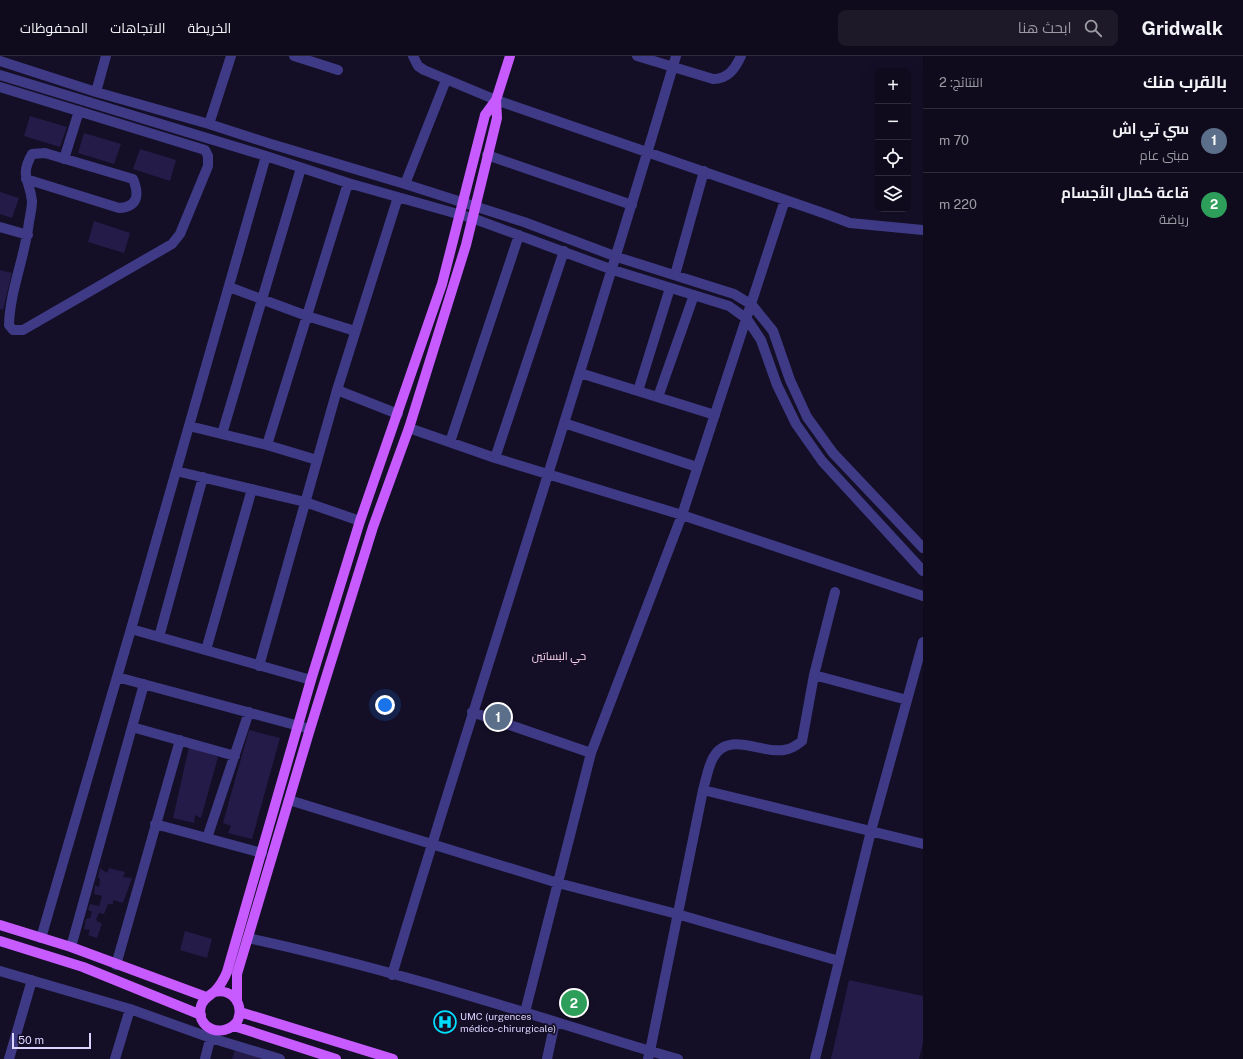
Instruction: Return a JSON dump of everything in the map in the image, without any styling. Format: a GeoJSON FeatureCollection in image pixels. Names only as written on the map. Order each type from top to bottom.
{"type":"FeatureCollection","features":[{"type":"Feature","properties":{"kind":"main road"},"geometry":{"type":"LineString","coordinates":[[496,100],[497,118],[474,206],[466,245],[409,428],[373,527],[237,974],[237,1000],[240,1012],[237,1022],[234,1026],[212,1034],[201,1016],[201,1006],[227,972],[310,680],[360,521],[442,284],[464,203],[485,115],[496,100],[510,56]]}},
{"type":"Feature","properties":{"kind":"main road"},"geometry":{"type":"LineString","coordinates":[[0,925],[71,948],[116,965],[210,995],[229,993],[237,1000]]}},
{"type":"Feature","properties":{"kind":"main road"},"geometry":{"type":"LineString","coordinates":[[0,941],[83,967],[201,1016]]}},
{"type":"Feature","properties":{"kind":"main road"},"geometry":{"type":"LineString","coordinates":[[240,1012],[393,1059]]}},
{"type":"Feature","properties":{"kind":"main road"},"geometry":{"type":"LineString","coordinates":[[234,1026],[336,1059]]}},
{"type":"Feature","properties":{"kind":"street"},"geometry":{"type":"LineString","coordinates":[[96,92],[106,56]]}},
{"type":"Feature","properties":{"kind":"street"},"geometry":{"type":"LineString","coordinates":[[209,124],[231,56]]}},
{"type":"Feature","properties":{"kind":"street"},"geometry":{"type":"LineString","coordinates":[[294,56],[338,70]]}},
{"type":"Feature","properties":{"kind":"street"},"geometry":{"type":"LineString","coordinates":[[413,56],[418,66],[446,80],[496,100],[850,222],[923,230]]}},
{"type":"Feature","properties":{"kind":"street"},"geometry":{"type":"LineString","coordinates":[[637,56],[713,79],[718,79],[729,74],[735,68],[741,56]]}},
{"type":"Feature","properties":{"kind":"street"},"geometry":{"type":"LineString","coordinates":[[392,975],[472,712],[613,270],[676,56]]}},
{"type":"Feature","properties":{"kind":"street"},"geometry":{"type":"LineString","coordinates":[[0,61],[96,92],[209,124],[405,184],[524,222],[617,257],[734,294],[752,305],[773,331],[790,380],[807,417],[833,453],[923,548]]}},
{"type":"Feature","properties":{"kind":"street"},"geometry":{"type":"LineString","coordinates":[[0,75],[266,156],[348,183],[472,218],[613,270],[729,306],[747,319],[761,340],[778,385],[796,424],[822,461],[923,571]]}},
{"type":"Feature","properties":{"kind":"street"},"geometry":{"type":"LineString","coordinates":[[405,184],[446,80]]}},
{"type":"Feature","properties":{"kind":"street"},"geometry":{"type":"LineString","coordinates":[[0,87],[205,150],[208,156],[208,166],[180,234],[172,244],[23,330],[13,330],[8,325],[9,311],[28,235],[32,201],[26,180],[26,164],[32,154],[45,153],[133,179],[137,187],[133,204],[129,208],[119,208],[26,180]]}},
{"type":"Feature","properties":{"kind":"street"},"geometry":{"type":"LineString","coordinates":[[64,159],[79,111]]}},
{"type":"Feature","properties":{"kind":"street"},"geometry":{"type":"LineString","coordinates":[[487,155],[632,206]]}},
{"type":"Feature","properties":{"kind":"street"},"geometry":{"type":"LineString","coordinates":[[40,938],[131,629],[266,156]]}},
{"type":"Feature","properties":{"kind":"street"},"geometry":{"type":"LineString","coordinates":[[222,434],[301,168]]}},
{"type":"Feature","properties":{"kind":"street"},"geometry":{"type":"LineString","coordinates":[[676,275],[704,171]]}},
{"type":"Feature","properties":{"kind":"street"},"geometry":{"type":"LineString","coordinates":[[267,445],[348,183]]}},
{"type":"Feature","properties":{"kind":"street"},"geometry":{"type":"LineString","coordinates":[[259,666],[337,390],[398,196]]}},
{"type":"Feature","properties":{"kind":"street"},"geometry":{"type":"LineString","coordinates":[[525,1012],[591,753],[682,515],[786,200]]}},
{"type":"Feature","properties":{"kind":"street"},"geometry":{"type":"LineString","coordinates":[[0,227],[28,235]]}},
{"type":"Feature","properties":{"kind":"street"},"geometry":{"type":"LineString","coordinates":[[450,442],[519,235]]}},
{"type":"Feature","properties":{"kind":"street"},"geometry":{"type":"LineString","coordinates":[[495,458],[564,251]]}},
{"type":"Feature","properties":{"kind":"street"},"geometry":{"type":"LineString","coordinates":[[229,286],[307,316],[355,331]]}},
{"type":"Feature","properties":{"kind":"street"},"geometry":{"type":"LineString","coordinates":[[638,391],[670,288]]}},
{"type":"Feature","properties":{"kind":"street"},"geometry":{"type":"LineString","coordinates":[[658,397],[694,295]]}},
{"type":"Feature","properties":{"kind":"street"},"geometry":{"type":"LineString","coordinates":[[580,373],[715,415]]}},
{"type":"Feature","properties":{"kind":"street"},"geometry":{"type":"LineString","coordinates":[[337,390],[398,414]]}},
{"type":"Feature","properties":{"kind":"street"},"geometry":{"type":"LineString","coordinates":[[564,423],[697,467]]}},
{"type":"Feature","properties":{"kind":"street"},"geometry":{"type":"LineString","coordinates":[[189,426],[267,445],[317,460]]}},
{"type":"Feature","properties":{"kind":"street"},"geometry":{"type":"LineString","coordinates":[[409,428],[495,458],[682,515],[923,596]]}},
{"type":"Feature","properties":{"kind":"street"},"geometry":{"type":"LineString","coordinates":[[176,471],[305,502],[360,521]]}},
{"type":"Feature","properties":{"kind":"street"},"geometry":{"type":"LineString","coordinates":[[159,637],[203,477]]}},
{"type":"Feature","properties":{"kind":"street"},"geometry":{"type":"LineString","coordinates":[[206,650],[252,489]]}},
{"type":"Feature","properties":{"kind":"street"},"geometry":{"type":"LineString","coordinates":[[649,1055],[703,790],[713,758],[720,749],[728,744],[782,751],[795,747],[802,741],[814,675],[835,592]]}},
{"type":"Feature","properties":{"kind":"street"},"geometry":{"type":"LineString","coordinates":[[131,629],[310,680]]}},
{"type":"Feature","properties":{"kind":"street"},"geometry":{"type":"LineString","coordinates":[[815,1059],[871,831],[923,642]]}},
{"type":"Feature","properties":{"kind":"street"},"geometry":{"type":"LineString","coordinates":[[814,675],[907,700]]}},
{"type":"Feature","properties":{"kind":"street"},"geometry":{"type":"LineString","coordinates":[[117,677],[249,712],[310,730]]}},
{"type":"Feature","properties":{"kind":"street"},"geometry":{"type":"LineString","coordinates":[[71,948],[144,684]]}},
{"type":"Feature","properties":{"kind":"street"},"geometry":{"type":"LineString","coordinates":[[207,838],[249,712]]}},
{"type":"Feature","properties":{"kind":"street"},"geometry":{"type":"LineString","coordinates":[[472,712],[591,753]]}},
{"type":"Feature","properties":{"kind":"street"},"geometry":{"type":"LineString","coordinates":[[132,727],[234,756]]}},
{"type":"Feature","properties":{"kind":"street"},"geometry":{"type":"LineString","coordinates":[[116,965],[180,740]]}},
{"type":"Feature","properties":{"kind":"street"},"geometry":{"type":"LineString","coordinates":[[703,790],[923,844]]}},
{"type":"Feature","properties":{"kind":"street"},"geometry":{"type":"LineString","coordinates":[[289,800],[558,883],[677,914],[839,961]]}},
{"type":"Feature","properties":{"kind":"street"},"geometry":{"type":"LineString","coordinates":[[155,824],[262,853]]}},
{"type":"Feature","properties":{"kind":"street"},"geometry":{"type":"LineString","coordinates":[[248,938],[301,949],[525,1012],[649,1055],[678,1059]]}},
{"type":"Feature","properties":{"kind":"street"},"geometry":{"type":"LineString","coordinates":[[0,971],[212,1034],[280,1059]]}},
{"type":"Feature","properties":{"kind":"street"},"geometry":{"type":"LineString","coordinates":[[9,1059],[32,980]]}},
{"type":"Feature","properties":{"kind":"street"},"geometry":{"type":"LineString","coordinates":[[115,1059],[130,1009]]}},
{"type":"Feature","properties":{"kind":"street"},"geometry":{"type":"LineString","coordinates":[[547,1059],[555,1022]]}},
{"type":"Feature","properties":{"kind":"street"},"geometry":{"type":"LineString","coordinates":[[205,1059],[212,1034]]}},
{"type":"Feature","properties":{"kind":"building"},"geometry":{"type":"Polygon","coordinates":[[[30,116],[67,127],[60,147],[24,136],[30,116]]]}},
{"type":"Feature","properties":{"kind":"building"},"geometry":{"type":"Polygon","coordinates":[[[84,133],[121,144],[114,164],[78,153],[84,133]]]}},
{"type":"Feature","properties":{"kind":"building"},"geometry":{"type":"Polygon","coordinates":[[[140,149],[176,160],[170,181],[133,169],[140,149]]]}},
{"type":"Feature","properties":{"kind":"building"},"geometry":{"type":"Polygon","coordinates":[[[0,192],[19,198],[12,218],[0,214],[0,192]]]}},
{"type":"Feature","properties":{"kind":"building"},"geometry":{"type":"Polygon","coordinates":[[[94,221],[130,233],[124,253],[88,242],[94,221]]]}},
{"type":"Feature","properties":{"kind":"building"},"geometry":{"type":"Polygon","coordinates":[[[0,270],[12,273],[3,310],[0,309],[0,270]]]}},
{"type":"Feature","properties":{"kind":"building"},"geometry":{"type":"Polygon","coordinates":[[[249,730],[280,738],[252,839],[228,833],[231,826],[223,823],[249,730]]]}},
{"type":"Feature","properties":{"kind":"building"},"geometry":{"type":"Polygon","coordinates":[[[189,747],[218,757],[201,818],[195,815],[194,823],[173,818],[189,747]]]}},
{"type":"Feature","properties":{"kind":"building"},"geometry":{"type":"Polygon","coordinates":[[[100,868],[107,873],[109,868],[125,872],[123,877],[132,878],[123,903],[113,900],[113,904],[108,904],[104,914],[99,913],[96,920],[102,924],[97,938],[88,935],[90,930],[84,929],[86,919],[90,918],[92,912],[88,910],[90,904],[99,906],[102,896],[94,894],[95,885],[99,887],[100,879],[98,877],[100,868]]]}},
{"type":"Feature","properties":{"kind":"building"},"geometry":{"type":"Polygon","coordinates":[[[185,931],[212,939],[207,958],[180,950],[185,931]]]}},
{"type":"Feature","properties":{"kind":"building"},"geometry":{"type":"Polygon","coordinates":[[[849,980],[923,996],[923,1043],[919,1059],[831,1059],[849,980]]]}},
{"type":"Feature","properties":{"kind":"building"},"geometry":{"type":"Polygon","coordinates":[[[235,1049],[266,1059],[232,1059],[235,1049]]]}},
{"type":"Feature","properties":{"kind":"place","name":"سي تي اش"},"geometry":{"type":"Point","coordinates":[498,717]}},
{"type":"Feature","properties":{"kind":"place","name":"قاعة كمال الأجسام"},"geometry":{"type":"Point","coordinates":[574,1003]}},
{"type":"Feature","properties":{"kind":"place","name":"UMC (urgences médico-chirurgicale)"},"geometry":{"type":"Point","coordinates":[445,1022]}},
{"type":"Feature","properties":{"kind":"district","name":"حي البساتين"},"geometry":{"type":"Point","coordinates":[559,656]}}]}
